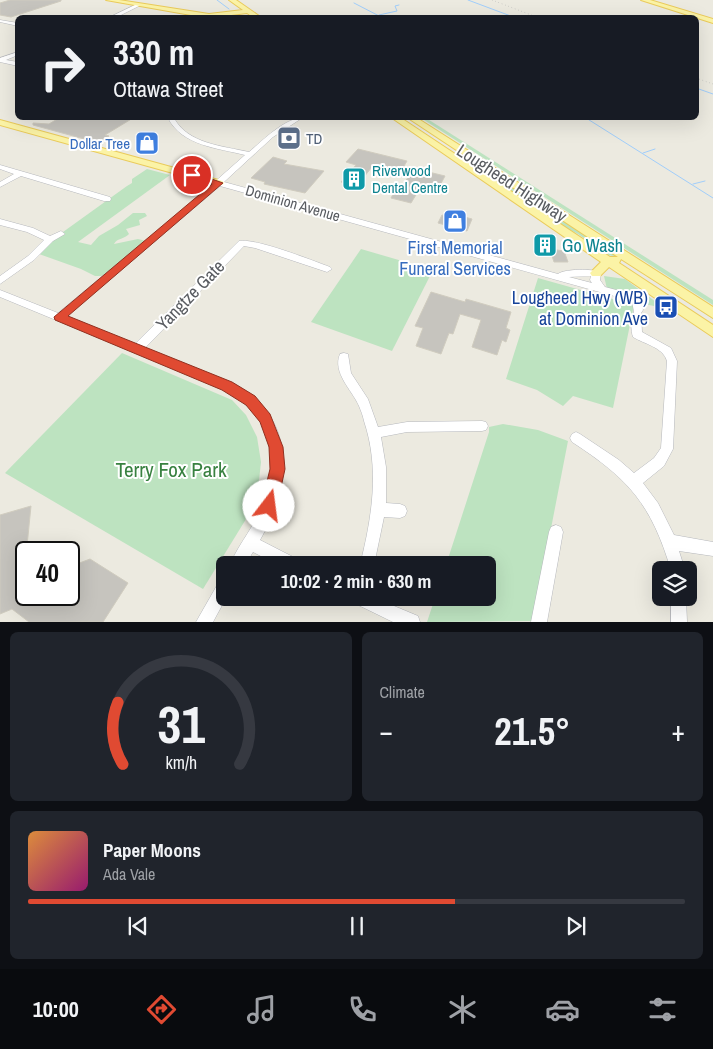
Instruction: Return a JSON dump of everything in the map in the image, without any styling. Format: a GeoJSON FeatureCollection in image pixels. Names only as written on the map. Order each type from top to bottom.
{"type":"FeatureCollection","features":[{"type":"Feature","properties":{"kind":"main road"},"geometry":{"type":"LineString","coordinates":[[98,0],[198,15]]}},
{"type":"Feature","properties":{"kind":"main road"},"geometry":{"type":"LineString","coordinates":[[110,0],[186,15]]}},
{"type":"Feature","properties":{"kind":"main road"},"geometry":{"type":"LineString","coordinates":[[223,0],[232,3],[246,13],[260,10],[258,15]]}},
{"type":"Feature","properties":{"kind":"main road"},"geometry":{"type":"LineString","coordinates":[[644,0],[696,15]]}},
{"type":"Feature","properties":{"kind":"main road"},"geometry":{"type":"LineString","coordinates":[[228,15],[234,9],[232,3]]}},
{"type":"Feature","properties":{"kind":"main road"},"geometry":{"type":"LineString","coordinates":[[699,16],[713,20]]}},
{"type":"Feature","properties":{"kind":"main road","name":"Lougheed Highway"},"geometry":{"type":"LineString","coordinates":[[399,120],[713,332]]}},
{"type":"Feature","properties":{"kind":"main road"},"geometry":{"type":"LineString","coordinates":[[409,120],[459,148]]}},
{"type":"Feature","properties":{"kind":"main road","name":"Lougheed Highway"},"geometry":{"type":"LineString","coordinates":[[415,120],[713,313]]}},
{"type":"Feature","properties":{"kind":"main road","name":"Dominion Avenue"},"geometry":{"type":"LineString","coordinates":[[0,122],[219,183]]}},
{"type":"Feature","properties":{"kind":"main road"},"geometry":{"type":"LineString","coordinates":[[596,273],[608,261],[614,260],[623,263],[713,322]]}},
{"type":"Feature","properties":{"kind":"main road"},"geometry":{"type":"LineString","coordinates":[[596,273],[611,273],[632,277]]}},
{"type":"Feature","properties":{"kind":"street"},"geometry":{"type":"LineString","coordinates":[[117,15],[137,6]]}},
{"type":"Feature","properties":{"kind":"street"},"geometry":{"type":"LineString","coordinates":[[0,22],[15,24]]}},
{"type":"Feature","properties":{"kind":"street"},"geometry":{"type":"LineString","coordinates":[[0,60],[15,54]]}},
{"type":"Feature","properties":{"kind":"street"},"geometry":{"type":"LineString","coordinates":[[0,60],[15,63]]}},
{"type":"Feature","properties":{"kind":"street"},"geometry":{"type":"LineString","coordinates":[[174,120],[181,133],[250,154]]}},
{"type":"Feature","properties":{"kind":"street"},"geometry":{"type":"LineString","coordinates":[[174,120],[185,132],[199,140]]}},
{"type":"Feature","properties":{"kind":"street"},"geometry":{"type":"LineString","coordinates":[[60,317],[219,183],[271,136],[296,120]]}},
{"type":"Feature","properties":{"kind":"street"},"geometry":{"type":"LineString","coordinates":[[285,127],[304,120]]}},
{"type":"Feature","properties":{"kind":"street"},"geometry":{"type":"LineString","coordinates":[[0,167],[107,199]]}},
{"type":"Feature","properties":{"kind":"street"},"geometry":{"type":"LineString","coordinates":[[0,185],[20,173]]}},
{"type":"Feature","properties":{"kind":"street","name":"Dominion Avenue"},"geometry":{"type":"LineString","coordinates":[[219,183],[636,299],[638,313],[637,334],[667,350],[672,356],[672,361],[667,448],[659,462],[635,481]]}},
{"type":"Feature","properties":{"kind":"street"},"geometry":{"type":"LineString","coordinates":[[0,222],[30,230],[50,239]]}},
{"type":"Feature","properties":{"kind":"street"},"geometry":{"type":"LineString","coordinates":[[0,281],[31,258],[50,239],[61,234]]}},
{"type":"Feature","properties":{"kind":"street","name":"Yangtze Gate"},"geometry":{"type":"LineString","coordinates":[[137,349],[243,243],[327,269]]}},
{"type":"Feature","properties":{"kind":"street","name":"Dominion Avenue"},"geometry":{"type":"LineString","coordinates":[[528,268],[574,275],[596,273]]}},
{"type":"Feature","properties":{"kind":"street"},"geometry":{"type":"LineString","coordinates":[[596,273],[595,280],[601,289]]}},
{"type":"Feature","properties":{"kind":"street"},"geometry":{"type":"LineString","coordinates":[[0,293],[235,390],[251,400],[265,418],[276,447],[277,476],[269,506],[242,556]]}},
{"type":"Feature","properties":{"kind":"street"},"geometry":{"type":"LineString","coordinates":[[344,357],[344,368],[364,403],[375,433],[381,479],[374,538],[369,556]]}},
{"type":"Feature","properties":{"kind":"street"},"geometry":{"type":"LineString","coordinates":[[375,433],[408,427],[482,426]]}},
{"type":"Feature","properties":{"kind":"street"},"geometry":{"type":"LineString","coordinates":[[576,438],[603,454],[635,481],[657,512],[670,542],[675,561]]}},
{"type":"Feature","properties":{"kind":"street"},"geometry":{"type":"LineString","coordinates":[[378,510],[400,511]]}},
{"type":"Feature","properties":{"kind":"street"},"geometry":{"type":"LineString","coordinates":[[539,622],[556,532]]}},
{"type":"Feature","properties":{"kind":"street"},"geometry":{"type":"LineString","coordinates":[[670,542],[713,549]]}},
{"type":"Feature","properties":{"kind":"street"},"geometry":{"type":"LineString","coordinates":[[250,543],[276,556]]}},
{"type":"Feature","properties":{"kind":"street"},"geometry":{"type":"LineString","coordinates":[[204,622],[216,601]]}},
{"type":"Feature","properties":{"kind":"street"},"geometry":{"type":"LineString","coordinates":[[377,606],[412,622]]}},
{"type":"Feature","properties":{"kind":"street"},"geometry":{"type":"LineString","coordinates":[[679,606],[679,622]]}},
{"type":"Feature","properties":{"kind":"green space"},"geometry":{"type":"Polygon","coordinates":[[[424,120],[429,120],[713,300],[713,305],[424,120]]]}},
{"type":"Feature","properties":{"kind":"green space"},"geometry":{"type":"Polygon","coordinates":[[[461,153],[713,316],[713,319],[619,257],[608,255],[456,155],[461,153]]]}},
{"type":"Feature","properties":{"kind":"green space"},"geometry":{"type":"Polygon","coordinates":[[[147,169],[170,175],[78,242],[91,245],[99,236],[118,225],[133,213],[145,213],[147,216],[139,220],[140,225],[126,229],[129,234],[114,244],[138,239],[146,241],[108,273],[95,276],[39,254],[53,239],[63,235],[63,232],[132,183],[132,179],[147,169]]]}},
{"type":"Feature","properties":{"kind":"green space"},"geometry":{"type":"Polygon","coordinates":[[[361,249],[433,270],[392,351],[311,322],[361,249]]]}},
{"type":"Feature","properties":{"kind":"green space"},"geometry":{"type":"Polygon","coordinates":[[[604,276],[625,279],[664,308],[644,304],[638,297],[607,289],[604,276]]]}},
{"type":"Feature","properties":{"kind":"green space"},"geometry":{"type":"Polygon","coordinates":[[[538,278],[634,305],[613,408],[573,396],[563,406],[537,390],[506,379],[538,278]]]}},
{"type":"Feature","properties":{"kind":"green space","name":"Terry Fox Park"},"geometry":{"type":"Polygon","coordinates":[[[122,353],[232,400],[246,415],[257,437],[261,462],[258,490],[251,511],[223,556],[216,556],[216,568],[203,589],[5,473],[122,353]]]}},
{"type":"Feature","properties":{"kind":"green space"},"geometry":{"type":"Polygon","coordinates":[[[503,424],[538,430],[568,441],[533,621],[427,622],[432,606],[496,606],[496,556],[449,556],[489,427],[503,424]]]}},
{"type":"Feature","properties":{"kind":"building"},"geometry":{"type":"Polygon","coordinates":[[[10,0],[61,0],[11,17],[0,15],[0,3],[10,0]]]}},
{"type":"Feature","properties":{"kind":"building"},"geometry":{"type":"Polygon","coordinates":[[[56,120],[130,120],[105,135],[109,136],[99,143],[33,125],[33,123],[49,124],[56,120]]]}},
{"type":"Feature","properties":{"kind":"building"},"geometry":{"type":"Polygon","coordinates":[[[358,149],[407,161],[404,166],[445,176],[438,189],[422,185],[411,203],[391,198],[395,191],[398,192],[409,176],[372,167],[359,183],[357,182],[354,185],[341,182],[356,165],[346,162],[358,149]]]}},
{"type":"Feature","properties":{"kind":"building"},"geometry":{"type":"Polygon","coordinates":[[[273,157],[287,161],[284,164],[324,171],[305,193],[264,184],[265,182],[251,178],[273,157]]]}},
{"type":"Feature","properties":{"kind":"building","name":"First Memorial Funeral Services"},"geometry":{"type":"Polygon","coordinates":[[[449,213],[472,219],[467,231],[438,223],[442,215],[448,216],[449,213]]]}},
{"type":"Feature","properties":{"kind":"building","name":"Go Wash"},"geometry":{"type":"Polygon","coordinates":[[[537,236],[557,250],[564,251],[568,262],[554,262],[551,253],[534,240],[537,236]]]}},
{"type":"Feature","properties":{"kind":"building"},"geometry":{"type":"Polygon","coordinates":[[[431,292],[465,302],[466,299],[511,312],[506,328],[510,330],[506,342],[502,340],[497,355],[472,347],[481,320],[460,314],[453,334],[449,333],[441,354],[416,346],[423,328],[415,326],[431,292]]]}},
{"type":"Feature","properties":{"kind":"building"},"geometry":{"type":"Polygon","coordinates":[[[31,506],[28,541],[15,541],[15,606],[80,606],[80,563],[90,559],[128,583],[103,622],[29,622],[12,609],[0,614],[0,515],[31,506]]]}},
{"type":"Feature","properties":{"kind":"waterway"},"geometry":{"type":"LineString","coordinates":[[217,0],[229,9]]}},
{"type":"Feature","properties":{"kind":"waterway"},"geometry":{"type":"LineString","coordinates":[[468,0],[508,15]]}},
{"type":"Feature","properties":{"kind":"waterway"},"geometry":{"type":"LineString","coordinates":[[354,3],[377,15]]}},
{"type":"Feature","properties":{"kind":"waterway"},"geometry":{"type":"LineString","coordinates":[[379,15],[397,11],[395,6],[399,5]]}},
{"type":"Feature","properties":{"kind":"waterway"},"geometry":{"type":"LineString","coordinates":[[699,89],[713,94]]}},
{"type":"Feature","properties":{"kind":"waterway"},"geometry":{"type":"LineString","coordinates":[[589,120],[713,198]]}},
{"type":"Feature","properties":{"kind":"waterway"},"geometry":{"type":"LineString","coordinates":[[643,153],[655,149]]}},
{"type":"Feature","properties":{"kind":"waterway"},"geometry":{"type":"LineString","coordinates":[[693,184],[705,181]]}},
{"type":"Feature","properties":{"kind":"railway"},"geometry":{"type":"LineString","coordinates":[[492,0],[531,15]]}},
{"type":"Feature","properties":{"kind":"railway"},"geometry":{"type":"LineString","coordinates":[[699,79],[713,84]]}},
{"type":"Feature","properties":{"kind":"place","name":"TD"},"geometry":{"type":"Point","coordinates":[289,138]}},
{"type":"Feature","properties":{"kind":"place","name":"Dollar Tree"},"geometry":{"type":"Point","coordinates":[147,143]}},
{"type":"Feature","properties":{"kind":"place","name":"Riverwood Dental Centre"},"geometry":{"type":"Point","coordinates":[354,179]}},
{"type":"Feature","properties":{"kind":"place","name":"First Memorial Funeral Services"},"geometry":{"type":"Point","coordinates":[455,221]}},
{"type":"Feature","properties":{"kind":"place","name":"Go Wash"},"geometry":{"type":"Point","coordinates":[545,245]}},
{"type":"Feature","properties":{"kind":"place","name":"Lougheed Hwy (WB) at Dominion Ave"},"geometry":{"type":"Point","coordinates":[666,307]}},
{"type":"Feature","properties":{"kind":"route"},"geometry":{"type":"LineString","coordinates":[[192,175],[219,183],[60,317],[227,386],[251,400],[270,427],[278,458],[276,482],[269,506]]}}]}
